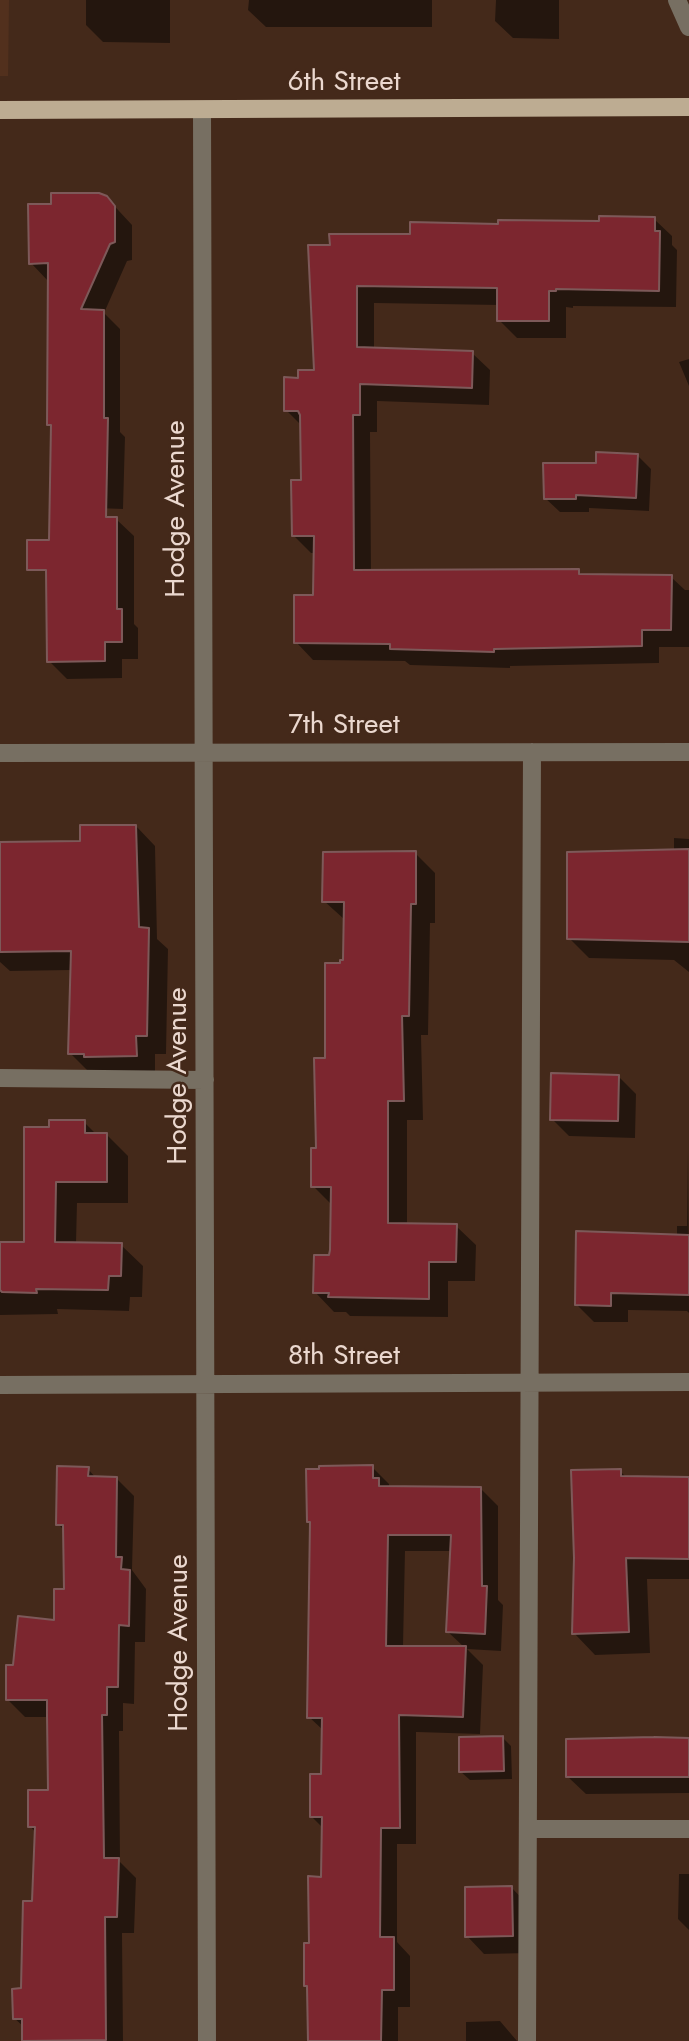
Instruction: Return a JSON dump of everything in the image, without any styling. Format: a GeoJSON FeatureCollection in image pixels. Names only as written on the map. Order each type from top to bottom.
{"type":"FeatureCollection","features":[{"type":"Feature","properties":{"kind":"main road","name":"6th Street"},"geometry":{"type":"LineString","coordinates":[[0,110],[689,107]]}},
{"type":"Feature","properties":{"kind":"street"},"geometry":{"type":"LineString","coordinates":[[677,0],[689,27]]}},
{"type":"Feature","properties":{"kind":"street","name":"Hodge Avenue"},"geometry":{"type":"LineString","coordinates":[[202,110],[207,2041]]}},
{"type":"Feature","properties":{"kind":"street"},"geometry":{"type":"LineString","coordinates":[[527,2041],[532,752]]}},
{"type":"Feature","properties":{"kind":"street","name":"7th Street"},"geometry":{"type":"LineString","coordinates":[[0,753],[689,752]]}},
{"type":"Feature","properties":{"kind":"street"},"geometry":{"type":"LineString","coordinates":[[0,1079],[205,1080]]}},
{"type":"Feature","properties":{"kind":"street","name":"8th Street"},"geometry":{"type":"LineString","coordinates":[[0,1385],[689,1382]]}},
{"type":"Feature","properties":{"kind":"street"},"geometry":{"type":"LineString","coordinates":[[528,1829],[689,1829]]}},
{"type":"Feature","properties":{"kind":"shaded area"},"geometry":{"type":"Polygon","coordinates":[[[0,0],[9,0],[8,76],[0,76],[0,0]]]}},
{"type":"Feature","properties":{"kind":"building"},"geometry":{"type":"Polygon","coordinates":[[[51,193],[99,193],[107,196],[115,206],[115,242],[110,244],[81,309],[104,310],[104,418],[108,418],[106,517],[117,517],[117,609],[122,609],[122,642],[105,642],[105,661],[47,662],[46,570],[27,570],[27,540],[49,540],[51,425],[47,425],[48,263],[29,264],[28,204],[51,204],[51,193]]]}},
{"type":"Feature","properties":{"kind":"building"},"geometry":{"type":"Polygon","coordinates":[[[599,216],[655,217],[655,231],[660,231],[659,291],[556,289],[549,291],[549,321],[497,321],[497,288],[357,286],[357,347],[473,351],[472,388],[360,384],[360,415],[353,415],[354,570],[579,569],[579,574],[672,575],[671,630],[642,630],[642,646],[494,649],[494,652],[390,649],[390,644],[294,643],[294,595],[313,595],[314,536],[292,536],[291,480],[301,480],[300,415],[298,411],[284,411],[284,377],[298,378],[298,370],[314,370],[308,245],[330,245],[329,234],[410,234],[410,222],[498,224],[498,220],[599,221],[599,216]]]}},
{"type":"Feature","properties":{"kind":"building"},"geometry":{"type":"Polygon","coordinates":[[[596,452],[638,454],[636,498],[576,495],[576,499],[544,499],[543,463],[596,463],[596,452]]]}},
{"type":"Feature","properties":{"kind":"building"},"geometry":{"type":"Polygon","coordinates":[[[80,825],[136,825],[139,927],[149,928],[147,1036],[136,1036],[137,1056],[84,1057],[84,1054],[68,1054],[71,951],[0,952],[0,842],[80,841],[80,825]]]}},
{"type":"Feature","properties":{"kind":"building"},"geometry":{"type":"Polygon","coordinates":[[[689,849],[689,942],[567,939],[567,852],[689,849]]]}},
{"type":"Feature","properties":{"kind":"building"},"geometry":{"type":"Polygon","coordinates":[[[416,851],[416,904],[411,904],[409,1016],[402,1016],[404,1101],[388,1101],[388,1223],[457,1224],[456,1262],[429,1262],[429,1299],[328,1297],[329,1293],[313,1293],[314,1255],[329,1255],[330,1250],[331,1187],[311,1187],[311,1148],[316,1148],[314,1058],[325,1058],[325,963],[340,963],[340,960],[343,960],[344,902],[322,902],[323,852],[416,851]]]}},
{"type":"Feature","properties":{"kind":"building"},"geometry":{"type":"Polygon","coordinates":[[[551,1073],[619,1075],[618,1121],[550,1120],[551,1073]]]}},
{"type":"Feature","properties":{"kind":"building"},"geometry":{"type":"Polygon","coordinates":[[[49,1120],[85,1120],[85,1133],[107,1133],[107,1182],[56,1182],[55,1242],[122,1243],[121,1276],[109,1276],[108,1290],[36,1289],[37,1293],[0,1290],[0,1242],[24,1242],[24,1127],[49,1127],[49,1120]]]}},
{"type":"Feature","properties":{"kind":"building"},"geometry":{"type":"Polygon","coordinates":[[[576,1231],[689,1235],[689,1295],[611,1293],[611,1306],[575,1305],[576,1231]]]}},
{"type":"Feature","properties":{"kind":"building"},"geometry":{"type":"Polygon","coordinates":[[[373,1465],[373,1478],[379,1478],[379,1486],[481,1487],[482,1586],[487,1586],[485,1634],[446,1632],[451,1535],[388,1535],[386,1646],[466,1646],[463,1717],[399,1715],[400,1828],[381,1828],[380,1937],[394,1937],[394,1990],[382,1990],[381,2041],[308,2041],[304,1943],[309,1943],[308,1876],[321,1877],[322,1817],[310,1817],[310,1774],[321,1774],[322,1718],[307,1718],[310,1522],[307,1522],[306,1469],[319,1469],[319,1466],[373,1465]]]}},
{"type":"Feature","properties":{"kind":"building"},"geometry":{"type":"Polygon","coordinates":[[[57,1466],[89,1467],[88,1476],[117,1477],[116,1557],[122,1557],[121,1569],[130,1570],[129,1626],[119,1625],[118,1687],[107,1687],[107,1715],[102,1715],[104,1858],[119,1858],[117,1917],[105,1917],[106,2040],[22,2041],[22,2019],[13,2019],[12,1989],[21,1988],[23,1901],[32,1901],[35,1827],[28,1827],[28,1790],[48,1790],[47,1700],[6,1700],[6,1665],[13,1665],[18,1616],[54,1620],[54,1589],[64,1589],[63,1525],[56,1525],[57,1466]]]}},
{"type":"Feature","properties":{"kind":"building"},"geometry":{"type":"Polygon","coordinates":[[[621,1469],[621,1476],[689,1477],[689,1559],[626,1558],[629,1632],[572,1634],[574,1558],[571,1470],[621,1469]]]}},
{"type":"Feature","properties":{"kind":"building"},"geometry":{"type":"Polygon","coordinates":[[[503,1736],[504,1771],[459,1772],[459,1737],[503,1736]]]}},
{"type":"Feature","properties":{"kind":"building"},"geometry":{"type":"Polygon","coordinates":[[[689,1738],[689,1777],[566,1777],[566,1739],[689,1738]]]}},
{"type":"Feature","properties":{"kind":"building"},"geometry":{"type":"Polygon","coordinates":[[[512,1886],[513,1936],[465,1937],[465,1887],[512,1886]]]}}]}
